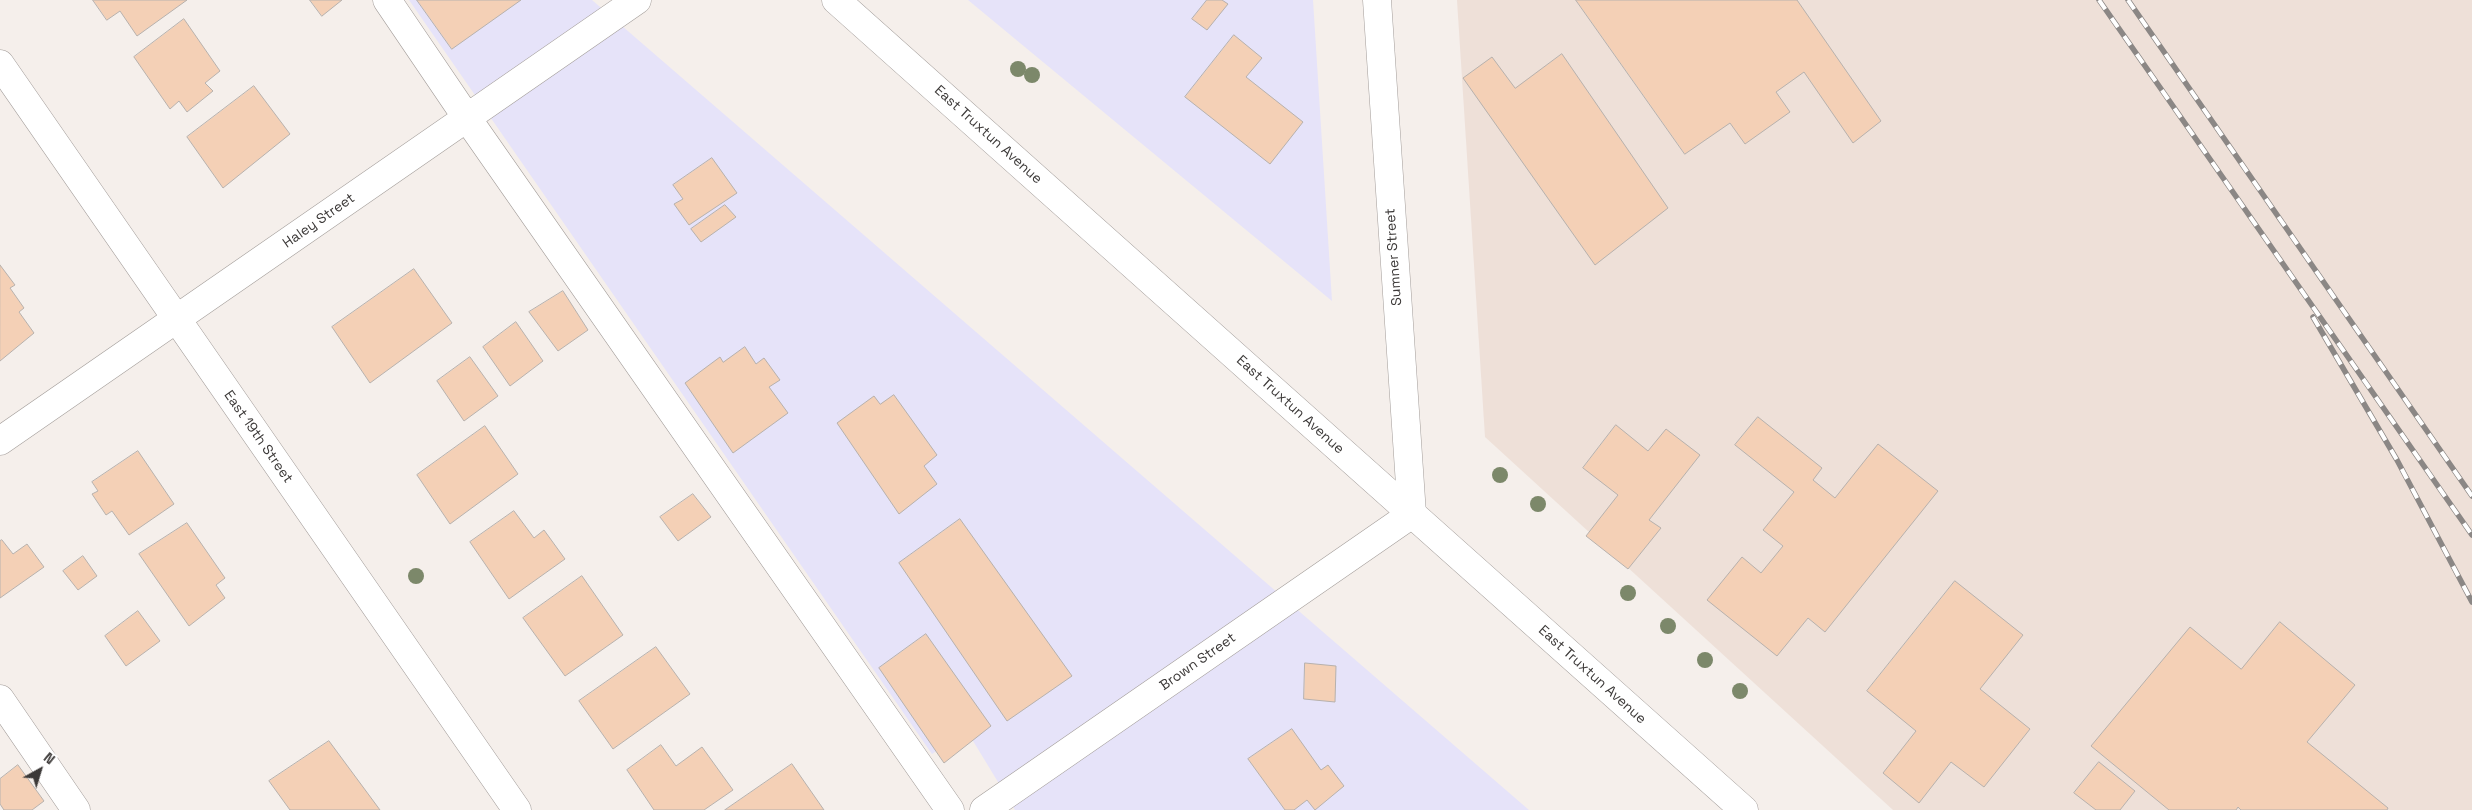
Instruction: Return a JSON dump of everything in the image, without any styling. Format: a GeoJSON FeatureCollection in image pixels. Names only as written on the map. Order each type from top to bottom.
{"type":"FeatureCollection","features":[{"type":"Feature","properties":{"kind":"street"},"geometry":{"type":"LineString","coordinates":[[387,0],[467,118],[950,810]]}},
{"type":"Feature","properties":{"kind":"street","name":"Haley Street"},"geometry":{"type":"LineString","coordinates":[[0,441],[637,0]]}},
{"type":"Feature","properties":{"kind":"street","name":"East Truxtun Avenue"},"geometry":{"type":"LineString","coordinates":[[836,0],[1744,810]]}},
{"type":"Feature","properties":{"kind":"street","name":"Sumner Street"},"geometry":{"type":"LineString","coordinates":[[1377,0],[1412,514]]}},
{"type":"Feature","properties":{"kind":"street","name":"East 19th Street"},"geometry":{"type":"LineString","coordinates":[[0,64],[517,810]]}},
{"type":"Feature","properties":{"kind":"street","name":"Brown Street"},"geometry":{"type":"LineString","coordinates":[[984,810],[1412,514]]}},
{"type":"Feature","properties":{"kind":"street"},"geometry":{"type":"LineString","coordinates":[[0,699],[76,810]]}},
{"type":"Feature","properties":{"kind":"shaded area"},"geometry":{"type":"Polygon","coordinates":[[[409,0],[592,0],[1529,810],[1015,810],[967,731],[932,754],[409,0]]]}},
{"type":"Feature","properties":{"kind":"shaded area"},"geometry":{"type":"Polygon","coordinates":[[[968,0],[1313,0],[1332,301],[968,0]]]}},
{"type":"Feature","properties":{"kind":"shaded area"},"geometry":{"type":"Polygon","coordinates":[[[1457,0],[2472,0],[2472,810],[1893,810],[1485,437],[1457,0]]]}},
{"type":"Feature","properties":{"kind":"building"},"geometry":{"type":"Polygon","coordinates":[[[93,0],[187,0],[137,36],[120,11],[107,20],[93,0]]]}},
{"type":"Feature","properties":{"kind":"building"},"geometry":{"type":"Polygon","coordinates":[[[310,0],[342,0],[322,16],[310,0]]]}},
{"type":"Feature","properties":{"kind":"building"},"geometry":{"type":"Polygon","coordinates":[[[417,0],[521,0],[452,49],[417,0]]]}},
{"type":"Feature","properties":{"kind":"building"},"geometry":{"type":"Polygon","coordinates":[[[1207,0],[1222,0],[1228,4],[1207,30],[1192,19],[1207,0]]]}},
{"type":"Feature","properties":{"kind":"building"},"geometry":{"type":"Polygon","coordinates":[[[1576,0],[1797,0],[1881,121],[1853,143],[1804,72],[1776,92],[1790,112],[1745,144],[1730,123],[1685,154],[1576,0]]]}},
{"type":"Feature","properties":{"kind":"building"},"geometry":{"type":"Polygon","coordinates":[[[184,19],[220,71],[205,83],[213,91],[187,112],[179,101],[170,109],[134,57],[184,19]]]}},
{"type":"Feature","properties":{"kind":"building"},"geometry":{"type":"Polygon","coordinates":[[[1234,35],[1262,58],[1246,77],[1303,122],[1270,164],[1185,97],[1234,35]]]}},
{"type":"Feature","properties":{"kind":"building"},"geometry":{"type":"Polygon","coordinates":[[[1562,54],[1668,208],[1595,265],[1463,78],[1492,57],[1515,88],[1562,54]]]}},
{"type":"Feature","properties":{"kind":"building"},"geometry":{"type":"Polygon","coordinates":[[[254,86],[290,134],[223,188],[187,137],[254,86]]]}},
{"type":"Feature","properties":{"kind":"building"},"geometry":{"type":"Polygon","coordinates":[[[712,158],[737,193],[689,225],[674,204],[683,199],[673,185],[712,158]]]}},
{"type":"Feature","properties":{"kind":"building"},"geometry":{"type":"Polygon","coordinates":[[[725,205],[736,217],[701,242],[691,229],[725,205]]]}},
{"type":"Feature","properties":{"kind":"building"},"geometry":{"type":"Polygon","coordinates":[[[0,265],[15,285],[10,288],[24,308],[19,312],[34,333],[0,361],[0,265]]]}},
{"type":"Feature","properties":{"kind":"building"},"geometry":{"type":"Polygon","coordinates":[[[414,269],[452,323],[370,383],[332,327],[414,269]]]}},
{"type":"Feature","properties":{"kind":"building"},"geometry":{"type":"Polygon","coordinates":[[[563,291],[588,330],[558,351],[529,312],[563,291]]]}},
{"type":"Feature","properties":{"kind":"building"},"geometry":{"type":"Polygon","coordinates":[[[516,322],[543,361],[510,386],[483,347],[516,322]]]}},
{"type":"Feature","properties":{"kind":"building"},"geometry":{"type":"Polygon","coordinates":[[[745,347],[756,364],[764,358],[780,380],[769,387],[788,413],[733,453],[685,383],[720,357],[723,362],[745,347]]]}},
{"type":"Feature","properties":{"kind":"building"},"geometry":{"type":"Polygon","coordinates":[[[470,357],[498,396],[464,421],[437,381],[470,357]]]}},
{"type":"Feature","properties":{"kind":"building"},"geometry":{"type":"Polygon","coordinates":[[[894,395],[937,455],[924,466],[937,484],[899,514],[837,423],[874,396],[880,404],[894,395]]]}},
{"type":"Feature","properties":{"kind":"building"},"geometry":{"type":"Polygon","coordinates":[[[1758,417],[1822,468],[1813,480],[1835,498],[1878,444],[1938,491],[1825,632],[1808,618],[1777,656],[1707,600],[1742,557],[1761,573],[1783,546],[1763,530],[1794,492],[1735,445],[1758,417]]]}},
{"type":"Feature","properties":{"kind":"building"},"geometry":{"type":"Polygon","coordinates":[[[1616,425],[1648,451],[1666,429],[1700,455],[1649,520],[1661,528],[1628,569],[1586,536],[1618,495],[1583,468],[1616,425]]]}},
{"type":"Feature","properties":{"kind":"building"},"geometry":{"type":"Polygon","coordinates":[[[485,426],[518,474],[450,524],[417,475],[485,426]]]}},
{"type":"Feature","properties":{"kind":"building"},"geometry":{"type":"Polygon","coordinates":[[[138,451],[174,504],[129,535],[112,511],[106,515],[92,494],[98,491],[92,482],[138,451]]]}},
{"type":"Feature","properties":{"kind":"building"},"geometry":{"type":"Polygon","coordinates":[[[693,494],[711,517],[678,541],[660,517],[693,494]]]}},
{"type":"Feature","properties":{"kind":"building"},"geometry":{"type":"Polygon","coordinates":[[[514,511],[534,538],[544,530],[565,559],[509,599],[470,542],[514,511]]]}},
{"type":"Feature","properties":{"kind":"building"},"geometry":{"type":"Polygon","coordinates":[[[960,519],[1072,676],[1007,721],[899,563],[960,519]]]}},
{"type":"Feature","properties":{"kind":"building"},"geometry":{"type":"Polygon","coordinates":[[[187,523],[225,578],[216,585],[225,598],[189,626],[139,554],[187,523]]]}},
{"type":"Feature","properties":{"kind":"building"},"geometry":{"type":"Polygon","coordinates":[[[2,540],[13,554],[27,544],[44,567],[0,598],[0,541],[2,540]]]}},
{"type":"Feature","properties":{"kind":"building"},"geometry":{"type":"Polygon","coordinates":[[[83,556],[97,576],[78,590],[63,571],[83,556]]]}},
{"type":"Feature","properties":{"kind":"building"},"geometry":{"type":"Polygon","coordinates":[[[582,576],[623,635],[565,676],[523,618],[582,576]]]}},
{"type":"Feature","properties":{"kind":"building"},"geometry":{"type":"Polygon","coordinates":[[[1955,581],[2023,635],[1980,689],[2030,729],[1984,787],[1951,762],[1919,803],[1883,773],[1916,731],[1867,691],[1955,581]]]}},
{"type":"Feature","properties":{"kind":"building"},"geometry":{"type":"Polygon","coordinates":[[[138,611],[160,641],[126,666],[105,636],[138,611]]]}},
{"type":"Feature","properties":{"kind":"building"},"geometry":{"type":"Polygon","coordinates":[[[2280,622],[2355,685],[2307,742],[2388,808],[2387,810],[2241,810],[2238,807],[2236,810],[2169,810],[2091,746],[2190,627],[2241,669],[2280,622]]]}},
{"type":"Feature","properties":{"kind":"building"},"geometry":{"type":"Polygon","coordinates":[[[926,634],[991,726],[944,763],[879,668],[926,634]]]}},
{"type":"Feature","properties":{"kind":"building"},"geometry":{"type":"Polygon","coordinates":[[[656,647],[690,694],[613,749],[579,701],[656,647]]]}},
{"type":"Feature","properties":{"kind":"building"},"geometry":{"type":"Polygon","coordinates":[[[1305,663],[1336,666],[1335,702],[1304,699],[1305,663]]]}},
{"type":"Feature","properties":{"kind":"building"},"geometry":{"type":"Polygon","coordinates":[[[1292,729],[1321,770],[1328,765],[1344,786],[1315,810],[1307,800],[1294,810],[1285,810],[1248,759],[1292,729]]]}},
{"type":"Feature","properties":{"kind":"building"},"geometry":{"type":"Polygon","coordinates":[[[329,741],[380,810],[290,810],[269,781],[329,741]]]}},
{"type":"Feature","properties":{"kind":"building"},"geometry":{"type":"Polygon","coordinates":[[[661,745],[676,766],[702,747],[733,790],[704,810],[654,810],[627,770],[661,745]]]}},
{"type":"Feature","properties":{"kind":"building"},"geometry":{"type":"Polygon","coordinates":[[[2099,762],[2135,791],[2120,810],[2096,810],[2074,793],[2099,762]]]}},
{"type":"Feature","properties":{"kind":"building"},"geometry":{"type":"Polygon","coordinates":[[[792,764],[824,810],[725,810],[792,764]]]}},
{"type":"Feature","properties":{"kind":"building"},"geometry":{"type":"Polygon","coordinates":[[[18,765],[44,801],[32,810],[4,810],[0,804],[0,779],[18,765]]]}},
{"type":"Feature","properties":{"kind":"railway"},"geometry":{"type":"LineString","coordinates":[[2099,0],[2472,535]]}},
{"type":"Feature","properties":{"kind":"railway"},"geometry":{"type":"LineString","coordinates":[[2128,0],[2472,496]]}},
{"type":"Feature","properties":{"kind":"railway"},"geometry":{"type":"LineString","coordinates":[[2313,317],[2397,460],[2472,602]]}}]}
